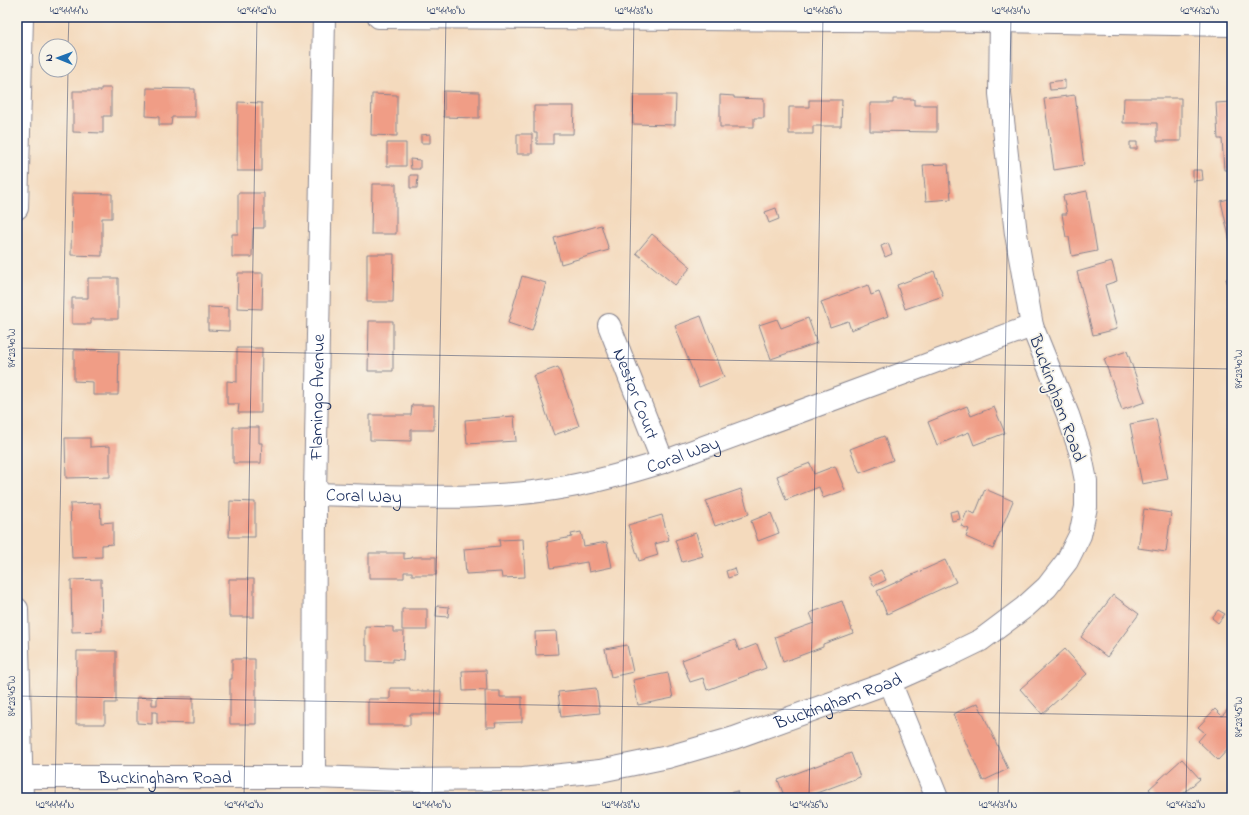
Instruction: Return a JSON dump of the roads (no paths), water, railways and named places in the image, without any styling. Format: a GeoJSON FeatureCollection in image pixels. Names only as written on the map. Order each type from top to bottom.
{"type":"FeatureCollection","features":[{"type":"Feature","properties":{"kind":"street"},"geometry":{"type":"LineString","coordinates":[[17,208],[22,17]]}},
{"type":"Feature","properties":{"kind":"street","name":"Flamingo Avenue"},"geometry":{"type":"LineString","coordinates":[[314,777],[315,494],[324,17]]}},
{"type":"Feature","properties":{"kind":"street"},"geometry":{"type":"LineString","coordinates":[[379,17],[1001,19],[1232,25]]}},
{"type":"Feature","properties":{"kind":"street","name":"Buckingham Road"},"geometry":{"type":"LineString","coordinates":[[20,784],[314,777],[402,780],[523,779],[600,771],[668,757],[734,738],[890,682],[981,640],[1025,607],[1047,587],[1067,561],[1080,535],[1086,507],[1086,481],[1080,451],[1068,415],[1032,326],[1016,234],[1005,150],[1000,94],[1001,19]]}},
{"type":"Feature","properties":{"kind":"street","name":"Nestor Court"},"geometry":{"type":"LineString","coordinates":[[609,325],[663,462]]}},
{"type":"Feature","properties":{"kind":"street","name":"Coral Way"},"geometry":{"type":"LineString","coordinates":[[315,494],[438,496],[506,494],[566,487],[616,476],[663,462],[1032,326]]}},
{"type":"Feature","properties":{"kind":"street"},"geometry":{"type":"LineString","coordinates":[[17,608],[20,784]]}},
{"type":"Feature","properties":{"kind":"street"},"geometry":{"type":"LineString","coordinates":[[890,682],[937,798]]}}]}
